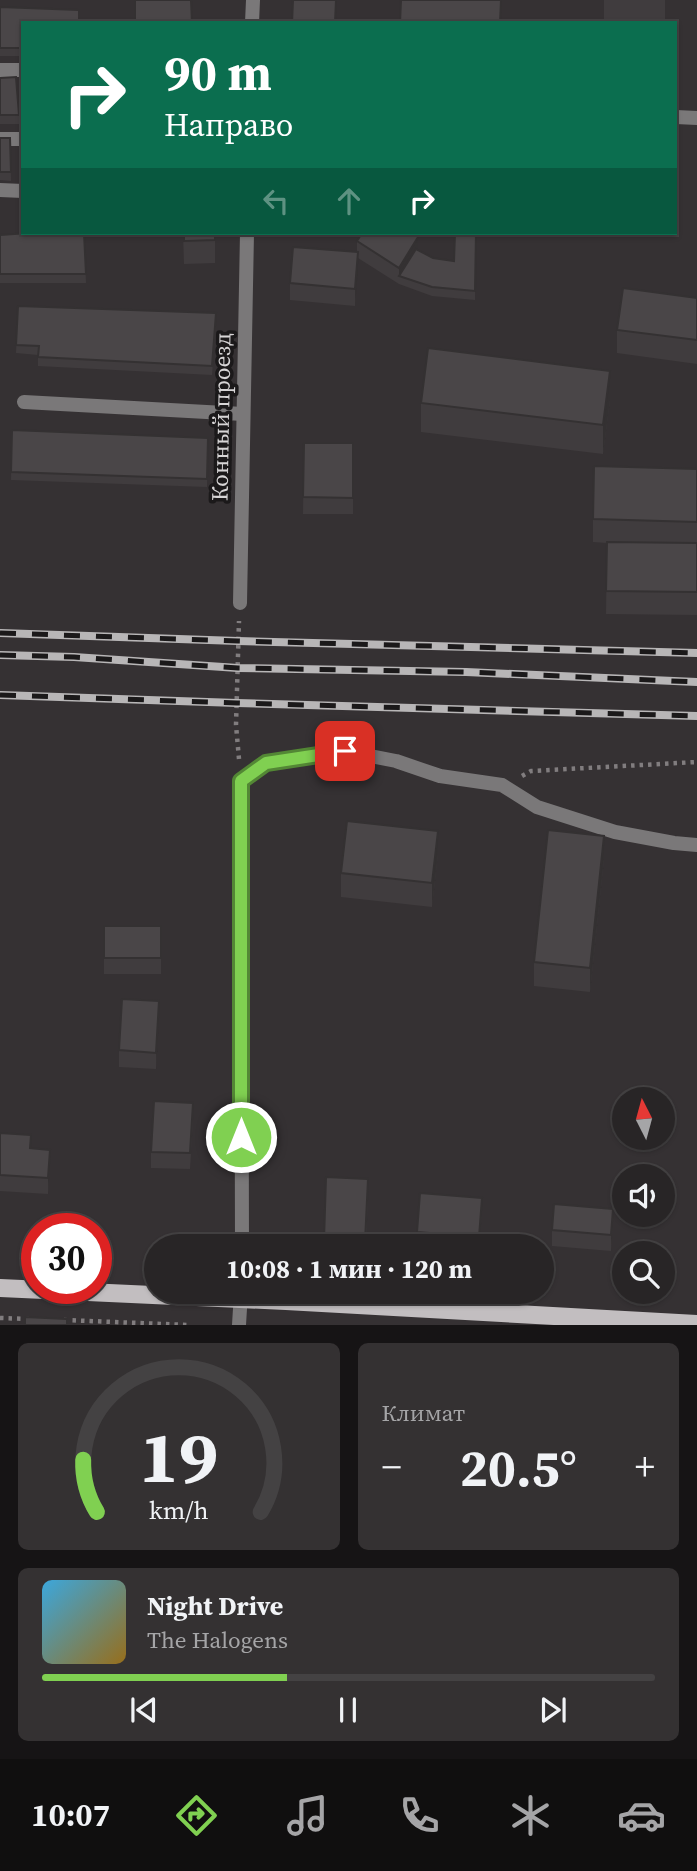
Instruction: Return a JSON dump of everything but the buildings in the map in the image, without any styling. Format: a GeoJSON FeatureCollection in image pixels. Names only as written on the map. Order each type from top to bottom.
{"type":"FeatureCollection","features":[{"type":"Feature","properties":{"kind":"main road"},"geometry":{"type":"LineString","coordinates":[[0,1288],[144,1292]]}},
{"type":"Feature","properties":{"kind":"main road"},"geometry":{"type":"LineString","coordinates":[[383,1304],[697,1324]]}},
{"type":"Feature","properties":{"kind":"street"},"geometry":{"type":"LineString","coordinates":[[252,21],[253,0]]}},
{"type":"Feature","properties":{"kind":"street"},"geometry":{"type":"LineString","coordinates":[[0,70],[21,70]]}},
{"type":"Feature","properties":{"kind":"street"},"geometry":{"type":"LineString","coordinates":[[677,117],[697,118]]}},
{"type":"Feature","properties":{"kind":"street"},"geometry":{"type":"LineString","coordinates":[[0,139],[21,139]]}},
{"type":"Feature","properties":{"kind":"street"},"geometry":{"type":"LineString","coordinates":[[0,190],[21,191]]}},
{"type":"Feature","properties":{"kind":"street","name":"Конный проезд"},"geometry":{"type":"LineString","coordinates":[[240,603],[247,235]]}},
{"type":"Feature","properties":{"kind":"street"},"geometry":{"type":"LineString","coordinates":[[24,402],[243,414]]}},
{"type":"Feature","properties":{"kind":"street"},"geometry":{"type":"LineString","coordinates":[[242,1234],[241,781],[266,763],[345,751],[396,761],[440,776],[502,785],[537,807],[615,832],[674,844],[697,845]]}},
{"type":"Feature","properties":{"kind":"street"},"geometry":{"type":"LineString","coordinates":[[239,1325],[240,1304]]}},
{"type":"Feature","properties":{"kind":"path"},"geometry":{"type":"LineString","coordinates":[[240,603],[236,725],[241,781]]}},
{"type":"Feature","properties":{"kind":"path"},"geometry":{"type":"LineString","coordinates":[[502,785],[531,771],[697,762]]}},
{"type":"Feature","properties":{"kind":"path"},"geometry":{"type":"LineString","coordinates":[[0,1318],[41,1320]]}},
{"type":"Feature","properties":{"kind":"path"},"geometry":{"type":"LineString","coordinates":[[54,1320],[189,1325]]}},
{"type":"Feature","properties":{"kind":"railway"},"geometry":{"type":"LineString","coordinates":[[0,633],[697,653]]}},
{"type":"Feature","properties":{"kind":"railway"},"geometry":{"type":"LineString","coordinates":[[0,655],[238,668],[466,672],[697,682]]}},
{"type":"Feature","properties":{"kind":"railway"},"geometry":{"type":"LineString","coordinates":[[0,695],[697,716]]}},
{"type":"Feature","properties":{"kind":"route"},"geometry":{"type":"LineString","coordinates":[[241,1137],[241,781],[266,763],[345,751]]}}]}
